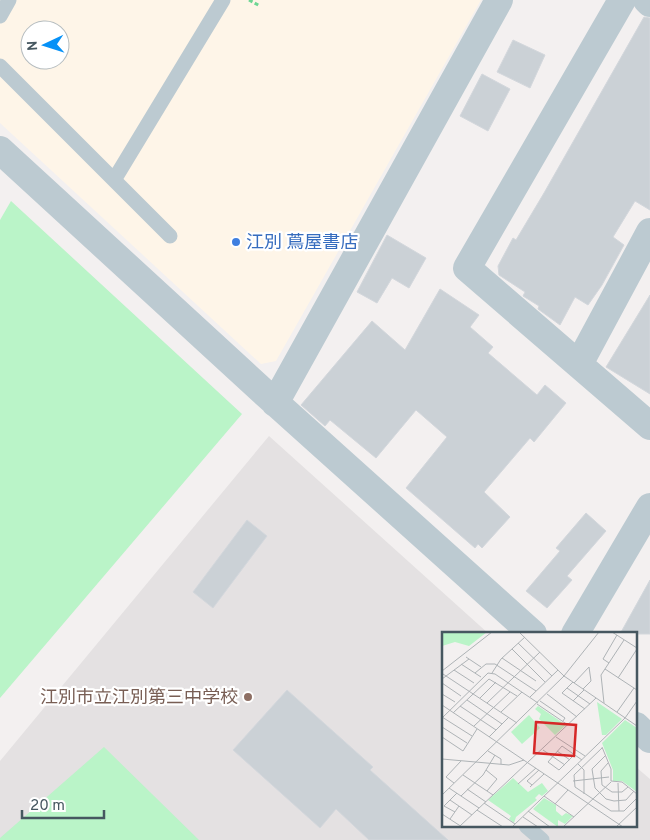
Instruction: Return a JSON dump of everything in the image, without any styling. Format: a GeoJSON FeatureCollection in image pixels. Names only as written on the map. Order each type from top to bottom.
{"type":"FeatureCollection","features":[{"type":"Feature","properties":{"kind":"street"},"geometry":{"type":"LineString","coordinates":[[275,403],[499,0]]}},
{"type":"Feature","properties":{"kind":"street"},"geometry":{"type":"LineString","coordinates":[[622,0],[468,268],[650,426]]}},
{"type":"Feature","properties":{"kind":"street"},"geometry":{"type":"LineString","coordinates":[[647,0],[650,3]]}},
{"type":"Feature","properties":{"kind":"street"},"geometry":{"type":"LineString","coordinates":[[4,163],[531,632]]}},
{"type":"Feature","properties":{"kind":"street"},"geometry":{"type":"LineString","coordinates":[[579,364],[650,232]]}},
{"type":"Feature","properties":{"kind":"street"},"geometry":{"type":"LineString","coordinates":[[576,632],[650,507]]}},
{"type":"Feature","properties":{"kind":"street"},"geometry":{"type":"LineString","coordinates":[[638,728],[650,738]]}},
{"type":"Feature","properties":{"kind":"lane"},"geometry":{"type":"LineString","coordinates":[[0,16],[9,0]]}},
{"type":"Feature","properties":{"kind":"lane"},"geometry":{"type":"LineString","coordinates":[[114,180],[223,0]]}},
{"type":"Feature","properties":{"kind":"lane"},"geometry":{"type":"LineString","coordinates":[[0,66],[170,236]]}},
{"type":"Feature","properties":{"kind":"lane"},"geometry":{"type":"LineString","coordinates":[[528,828],[542,840]]}},
{"type":"Feature","properties":{"kind":"path"},"geometry":{"type":"LineString","coordinates":[[250,0],[260,6]]}},
{"type":"Feature","properties":{"kind":"shaded area","name":"江別 蔦屋書店"},"geometry":{"type":"Polygon","coordinates":[[[0,0],[481,0],[276,361],[261,364],[0,123],[0,0]]]}},
{"type":"Feature","properties":{"kind":"shaded area","name":"江別市立江別第三中学校"},"geometry":{"type":"Polygon","coordinates":[[[269,436],[487,632],[442,632],[442,828],[638,828],[638,769],[650,779],[650,840],[0,840],[0,761],[269,436]]]}},
{"type":"Feature","properties":{"kind":"green space"},"geometry":{"type":"Polygon","coordinates":[[[11,201],[242,414],[0,698],[0,220],[11,201]]]}},
{"type":"Feature","properties":{"kind":"green space"},"geometry":{"type":"Polygon","coordinates":[[[104,747],[199,840],[0,840],[0,838],[104,747]]]}},
{"type":"Feature","properties":{"kind":"building"},"geometry":{"type":"Polygon","coordinates":[[[644,17],[650,18],[650,210],[635,201],[613,237],[624,245],[602,285],[588,305],[575,297],[560,325],[538,309],[539,306],[523,296],[525,292],[499,275],[498,266],[513,238],[516,240],[544,193],[644,17]]]}},
{"type":"Feature","properties":{"kind":"building"},"geometry":{"type":"Polygon","coordinates":[[[513,40],[545,55],[530,88],[497,72],[513,40]]]}},
{"type":"Feature","properties":{"kind":"building"},"geometry":{"type":"Polygon","coordinates":[[[482,74],[510,89],[488,131],[460,116],[482,74]]]}},
{"type":"Feature","properties":{"kind":"building"},"geometry":{"type":"Polygon","coordinates":[[[387,235],[426,258],[409,288],[392,278],[377,303],[357,292],[387,235]]]}},
{"type":"Feature","properties":{"kind":"building"},"geometry":{"type":"Polygon","coordinates":[[[440,289],[479,315],[470,327],[493,347],[488,353],[537,395],[545,385],[566,403],[534,442],[530,438],[484,492],[510,517],[482,548],[478,544],[475,548],[406,488],[447,437],[416,410],[376,458],[330,420],[325,426],[301,405],[372,321],[405,350],[440,289]]]}},
{"type":"Feature","properties":{"kind":"building"},"geometry":{"type":"Polygon","coordinates":[[[650,295],[650,394],[606,367],[650,295]]]}},
{"type":"Feature","properties":{"kind":"building"},"geometry":{"type":"Polygon","coordinates":[[[586,513],[606,531],[567,576],[572,580],[547,608],[526,591],[560,551],[556,548],[586,513]]]}},
{"type":"Feature","properties":{"kind":"building"},"geometry":{"type":"Polygon","coordinates":[[[247,520],[267,536],[213,608],[193,592],[247,520]]]}},
{"type":"Feature","properties":{"kind":"building"},"geometry":{"type":"Polygon","coordinates":[[[650,580],[650,634],[621,632],[650,580]]]}},
{"type":"Feature","properties":{"kind":"building"},"geometry":{"type":"Polygon","coordinates":[[[287,690],[373,767],[370,770],[448,840],[369,840],[336,809],[320,828],[233,750],[287,690]]]}},
{"type":"Feature","properties":{"kind":"place","name":"江別 蔦屋書店"},"geometry":{"type":"Point","coordinates":[236,242]}},
{"type":"Feature","properties":{"kind":"place","name":"江別市立江別第三中学校"},"geometry":{"type":"Point","coordinates":[248,697]}}]}
